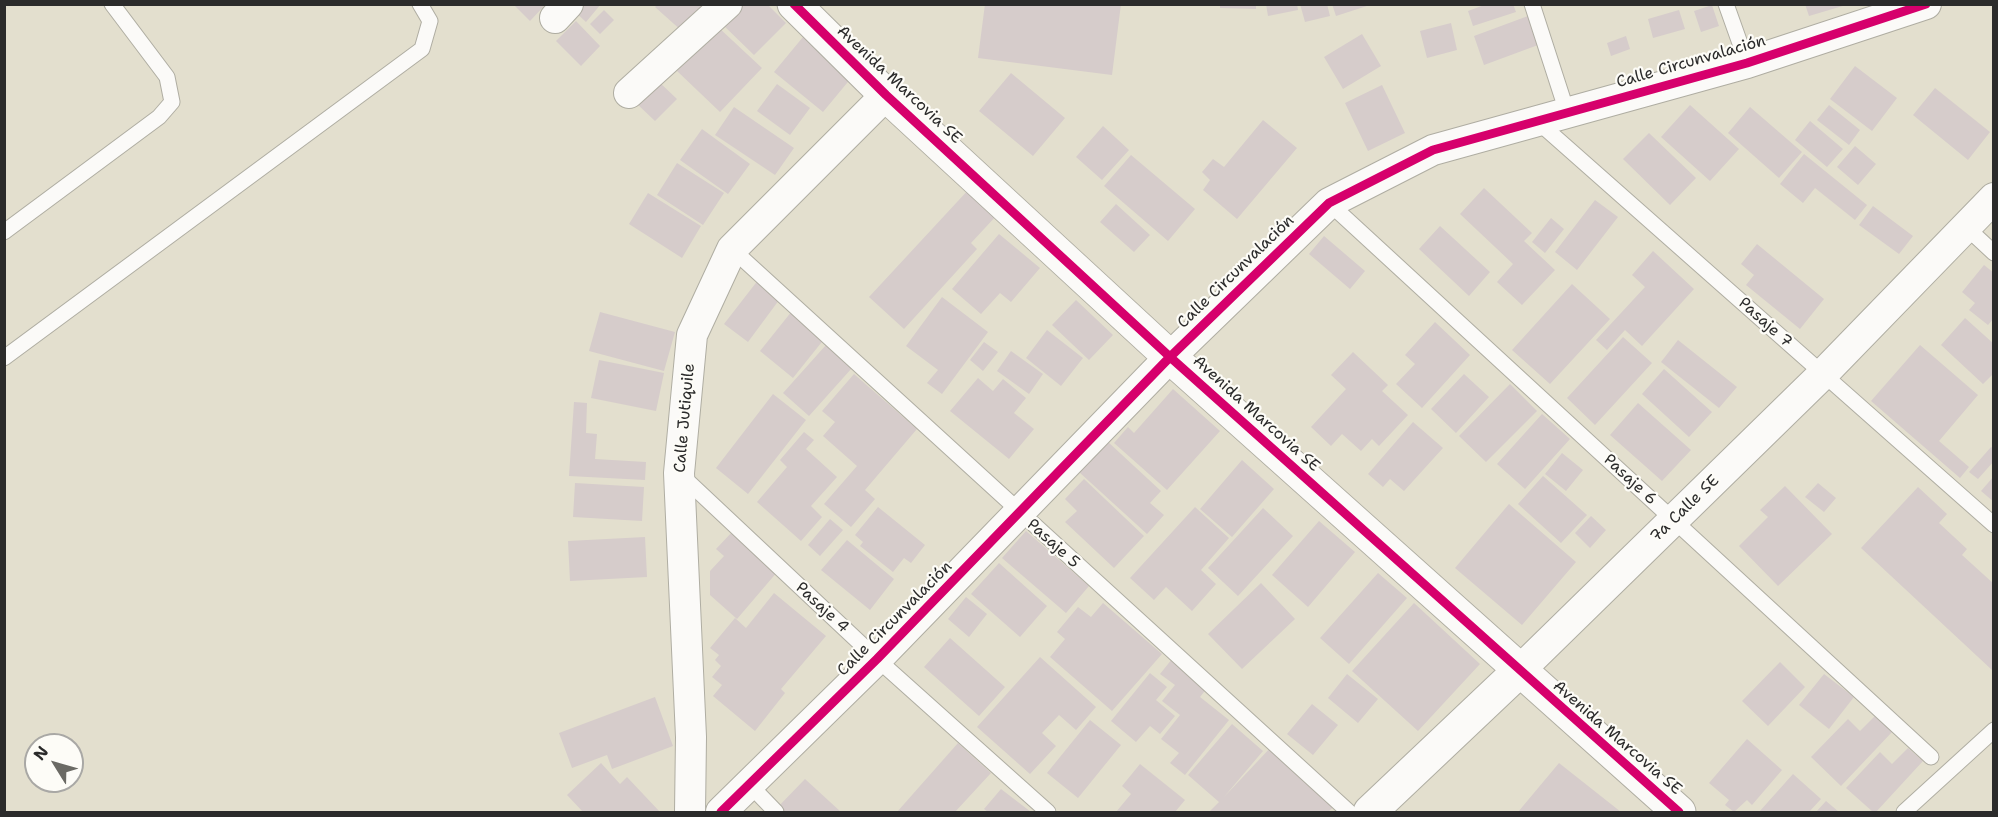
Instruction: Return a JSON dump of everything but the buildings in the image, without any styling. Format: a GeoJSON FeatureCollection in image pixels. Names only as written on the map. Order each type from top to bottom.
{"type":"FeatureCollection","features":[{"type":"Feature","properties":{"kind":"street"},"geometry":{"type":"LineString","coordinates":[[629,93],[727,4]]}},
{"type":"Feature","properties":{"kind":"street","name":"Avenida Marcovia SE"},"geometry":{"type":"LineString","coordinates":[[794,4],[886,94],[1170,357],[1679,813]]}},
{"type":"Feature","properties":{"kind":"street","name":"Calle Circunvalación"},"geometry":{"type":"LineString","coordinates":[[721,813],[877,659],[1170,357],[1329,203],[1433,150],[1748,63],[1923,5]]}},
{"type":"Feature","properties":{"kind":"street","name":"Calle Jutiquile"},"geometry":{"type":"LineString","coordinates":[[690,813],[691,738],[678,473],[692,336],[732,249],[886,94]]}},
{"type":"Feature","properties":{"kind":"street","name":"7a Calle SE"},"geometry":{"type":"LineString","coordinates":[[1370,813],[1823,374],[1994,198]]}},
{"type":"Feature","properties":{"kind":"lane"},"geometry":{"type":"LineString","coordinates":[[4,232],[159,117],[172,102],[167,77],[112,4]]}},
{"type":"Feature","properties":{"kind":"lane"},"geometry":{"type":"LineString","coordinates":[[4,357],[422,49],[430,21],[420,4]]}},
{"type":"Feature","properties":{"kind":"lane"},"geometry":{"type":"LineString","coordinates":[[1532,4],[1567,112]]}},
{"type":"Feature","properties":{"kind":"lane"},"geometry":{"type":"LineString","coordinates":[[1726,4],[1748,63]]}},
{"type":"Feature","properties":{"kind":"lane","name":"Pasaje 7"},"geometry":{"type":"LineString","coordinates":[[1537,121],[1994,525]]}},
{"type":"Feature","properties":{"kind":"lane","name":"Pasaje 6"},"geometry":{"type":"LineString","coordinates":[[1329,203],[1931,757]]}},
{"type":"Feature","properties":{"kind":"lane"},"geometry":{"type":"LineString","coordinates":[[1966,227],[1994,253]]}},
{"type":"Feature","properties":{"kind":"lane","name":"Pasaje 5"},"geometry":{"type":"LineString","coordinates":[[732,249],[1019,514],[1349,813]]}},
{"type":"Feature","properties":{"kind":"lane","name":"Pasaje 4"},"geometry":{"type":"LineString","coordinates":[[678,473],[877,659],[1048,813]]}},
{"type":"Feature","properties":{"kind":"lane"},"geometry":{"type":"LineString","coordinates":[[1904,813],[1994,730]]}},
{"type":"Feature","properties":{"kind":"lane"},"geometry":{"type":"LineString","coordinates":[[749,784],[776,813]]}},
{"type":"Feature","properties":{"kind":"cycle path"},"geometry":{"type":"LineString","coordinates":[[794,4],[886,95],[1170,357],[1679,812]]}},
{"type":"Feature","properties":{"kind":"cycle path"},"geometry":{"type":"LineString","coordinates":[[721,812],[877,659],[1170,357],[1329,203],[1433,150],[1747,63],[1926,4]]}}]}
